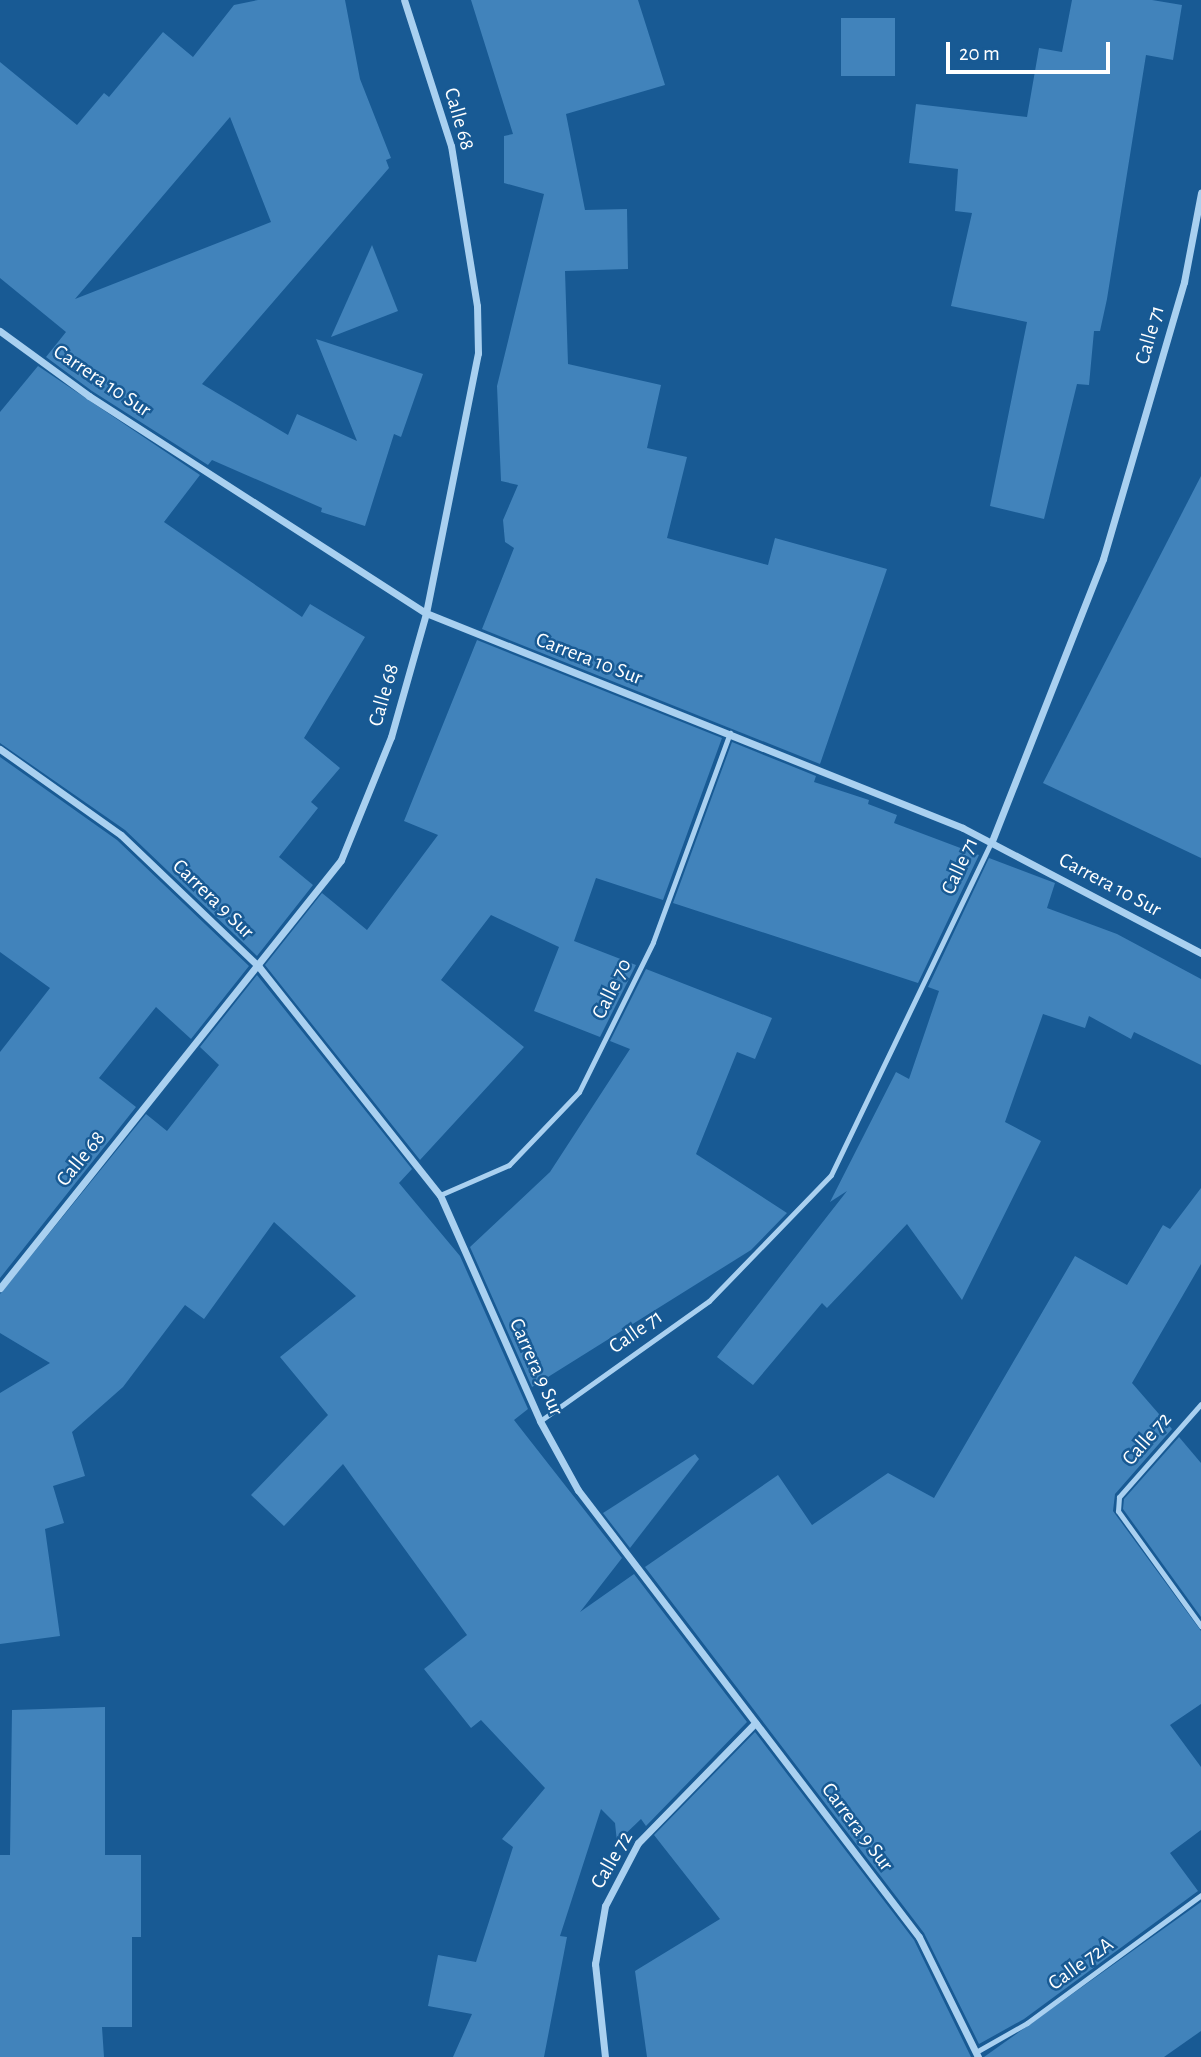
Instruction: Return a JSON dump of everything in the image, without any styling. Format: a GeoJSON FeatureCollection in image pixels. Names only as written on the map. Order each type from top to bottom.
{"type":"FeatureCollection","features":[{"type":"Feature","properties":{"kind":"street","name":"Calle 68"},"geometry":{"type":"LineString","coordinates":[[0,1288],[260,967],[341,860],[391,737],[426,613],[478,353],[477,306],[451,146],[404,0]]}},
{"type":"Feature","properties":{"kind":"street","name":"Calle 71"},"geometry":{"type":"LineString","coordinates":[[992,841],[1103,559],[1184,282],[1201,193]]}},
{"type":"Feature","properties":{"kind":"street","name":"Carrera 10 Sur"},"geometry":{"type":"LineString","coordinates":[[0,331],[89,396],[426,613],[730,733],[992,841],[1201,953]]}},
{"type":"Feature","properties":{"kind":"street","name":"Carrera 9 Sur"},"geometry":{"type":"LineString","coordinates":[[0,749],[121,835],[260,967],[440,1195],[540,1421],[578,1490],[919,1937],[977,2054]]}},
{"type":"Feature","properties":{"kind":"street","name":"Calle 72"},"geometry":{"type":"LineString","coordinates":[[605,2057],[595,1964],[605,1906],[638,1843],[755,1723]]}},
{"type":"Feature","properties":{"kind":"lane","name":"Calle 70"},"geometry":{"type":"LineString","coordinates":[[440,1195],[509,1165],[579,1092],[653,942],[730,733]]}},
{"type":"Feature","properties":{"kind":"lane","name":"Calle 71"},"geometry":{"type":"LineString","coordinates":[[540,1421],[709,1301],[831,1175],[992,841]]}},
{"type":"Feature","properties":{"kind":"lane","name":"Calle 72"},"geometry":{"type":"LineString","coordinates":[[1201,1404],[1119,1497],[1123,1523],[1201,1626]]}},
{"type":"Feature","properties":{"kind":"lane","name":"Calle 72A"},"geometry":{"type":"LineString","coordinates":[[977,2054],[1027,2023],[1201,1895]]}},
{"type":"Feature","properties":{"kind":"building"},"geometry":{"type":"Polygon","coordinates":[[[258,0],[345,0],[360,79],[391,158],[386,160],[389,168],[202,384],[288,435],[297,414],[357,441],[316,339],[423,374],[401,437],[394,434],[365,526],[321,512],[322,508],[212,460],[208,465],[92,391],[46,357],[66,332],[0,278],[0,62],[77,125],[104,93],[109,97],[163,32],[193,57],[234,5],[258,0]],[[230,117],[75,299],[271,222],[230,117]]]}},
{"type":"Feature","properties":{"kind":"building"},"geometry":{"type":"Polygon","coordinates":[[[471,0],[638,0],[665,85],[566,114],[585,210],[627,209],[628,269],[565,271],[568,364],[661,385],[647,448],[687,457],[667,538],[768,565],[775,538],[887,569],[820,764],[482,629],[514,548],[505,542],[503,520],[518,485],[501,481],[497,386],[544,194],[504,183],[504,136],[513,134],[471,0]]]}},
{"type":"Feature","properties":{"kind":"building"},"geometry":{"type":"Polygon","coordinates":[[[1072,0],[1152,0],[1182,5],[1173,60],[1146,55],[1107,299],[1100,331],[1094,331],[1089,385],[1077,384],[1044,519],[990,506],[1027,322],[951,306],[972,213],[955,211],[958,169],[909,163],[916,104],[1027,117],[1039,48],[1062,52],[1072,0]]]}},
{"type":"Feature","properties":{"kind":"building"},"geometry":{"type":"Polygon","coordinates":[[[841,18],[895,18],[895,76],[841,76],[841,18]]]}},
{"type":"Feature","properties":{"kind":"building"},"geometry":{"type":"Polygon","coordinates":[[[372,245],[398,311],[331,337],[372,245]]]}},
{"type":"Feature","properties":{"kind":"building"},"geometry":{"type":"Polygon","coordinates":[[[38,366],[200,475],[164,522],[302,617],[310,604],[365,637],[304,738],[340,768],[311,802],[318,808],[279,857],[313,885],[257,956],[125,830],[0,743],[0,412],[38,366]]]}},
{"type":"Feature","properties":{"kind":"building"},"geometry":{"type":"Polygon","coordinates":[[[1201,476],[1201,858],[1043,783],[1201,476]]]}},
{"type":"Feature","properties":{"kind":"building"},"geometry":{"type":"Polygon","coordinates":[[[477,640],[722,738],[663,900],[596,878],[574,941],[636,965],[600,1037],[534,1011],[559,947],[491,915],[441,980],[524,1047],[420,1160],[265,965],[322,893],[367,930],[438,835],[404,821],[477,640]]]}},
{"type":"Feature","properties":{"kind":"building"},"geometry":{"type":"Polygon","coordinates":[[[732,742],[816,776],[814,782],[869,800],[868,804],[897,815],[894,823],[979,855],[918,983],[673,903],[732,742]]]}},
{"type":"Feature","properties":{"kind":"building"},"geometry":{"type":"Polygon","coordinates":[[[0,757],[117,840],[249,966],[191,1039],[156,1007],[99,1078],[136,1107],[0,1278],[0,1052],[50,988],[0,952],[0,757]]]}},
{"type":"Feature","properties":{"kind":"building"},"geometry":{"type":"Polygon","coordinates":[[[989,858],[1055,883],[1047,908],[1117,934],[1201,979],[1201,1065],[1134,1032],[1131,1039],[1089,1016],[1085,1028],[1043,1014],[1005,1122],[1041,1141],[962,1300],[907,1224],[827,1308],[822,1303],[753,1385],[717,1357],[847,1191],[830,1202],[896,1072],[909,1079],[939,991],[928,987],[989,858]]]}},
{"type":"Feature","properties":{"kind":"building"},"geometry":{"type":"Polygon","coordinates":[[[646,969],[772,1018],[755,1059],[737,1052],[696,1154],[787,1213],[751,1250],[532,1387],[470,1247],[550,1172],[630,1049],[610,1041],[646,969]]]}},
{"type":"Feature","properties":{"kind":"building"},"geometry":{"type":"Polygon","coordinates":[[[257,975],[412,1169],[399,1183],[460,1256],[528,1409],[514,1420],[622,1558],[580,1612],[634,1574],[747,1722],[646,1826],[641,1819],[617,1842],[615,1823],[601,1809],[560,1936],[567,1937],[544,2057],[453,2057],[472,2014],[428,2006],[438,1955],[476,1962],[513,1847],[502,1839],[545,1788],[481,1720],[471,1728],[424,1669],[467,1635],[343,1464],[284,1526],[251,1495],[328,1415],[280,1357],[356,1296],[274,1222],[204,1319],[185,1305],[123,1387],[72,1432],[85,1476],[53,1486],[64,1523],[45,1529],[60,1636],[0,1644],[0,1393],[50,1363],[0,1333],[0,1294],[146,1114],[167,1131],[219,1065],[200,1047],[257,975]]]}},
{"type":"Feature","properties":{"kind":"building"},"geometry":{"type":"Polygon","coordinates":[[[1201,1188],[1201,1264],[1132,1383],[1172,1429],[1115,1494],[1113,1511],[1201,1631],[1201,1704],[1170,1725],[1201,1767],[1201,1830],[1170,1853],[1198,1891],[1024,2019],[979,2044],[924,1933],[645,1567],[778,1475],[812,1525],[888,1473],[934,1498],[1075,1256],[1127,1285],[1163,1225],[1170,1229],[1201,1188]]]}},
{"type":"Feature","properties":{"kind":"building"},"geometry":{"type":"Polygon","coordinates":[[[1179,1437],[1201,1463],[1201,1617],[1123,1509],[1124,1499],[1179,1437]]]}},
{"type":"Feature","properties":{"kind":"building"},"geometry":{"type":"Polygon","coordinates":[[[695,1454],[699,1459],[630,1548],[603,1513],[695,1454]]]}},
{"type":"Feature","properties":{"kind":"building"},"geometry":{"type":"Polygon","coordinates":[[[105,1707],[105,1855],[141,1855],[141,1937],[132,1937],[132,2027],[102,2027],[104,2057],[0,2057],[0,1855],[10,1855],[12,1710],[105,1707]]]}},
{"type":"Feature","properties":{"kind":"building"},"geometry":{"type":"Polygon","coordinates":[[[755,1732],[914,1940],[971,2057],[647,2057],[635,1971],[720,1919],[654,1835],[755,1732]]]}},
{"type":"Feature","properties":{"kind":"building"},"geometry":{"type":"Polygon","coordinates":[[[1201,1902],[1201,2031],[1164,2057],[984,2057],[1201,1902]]]}}]}
